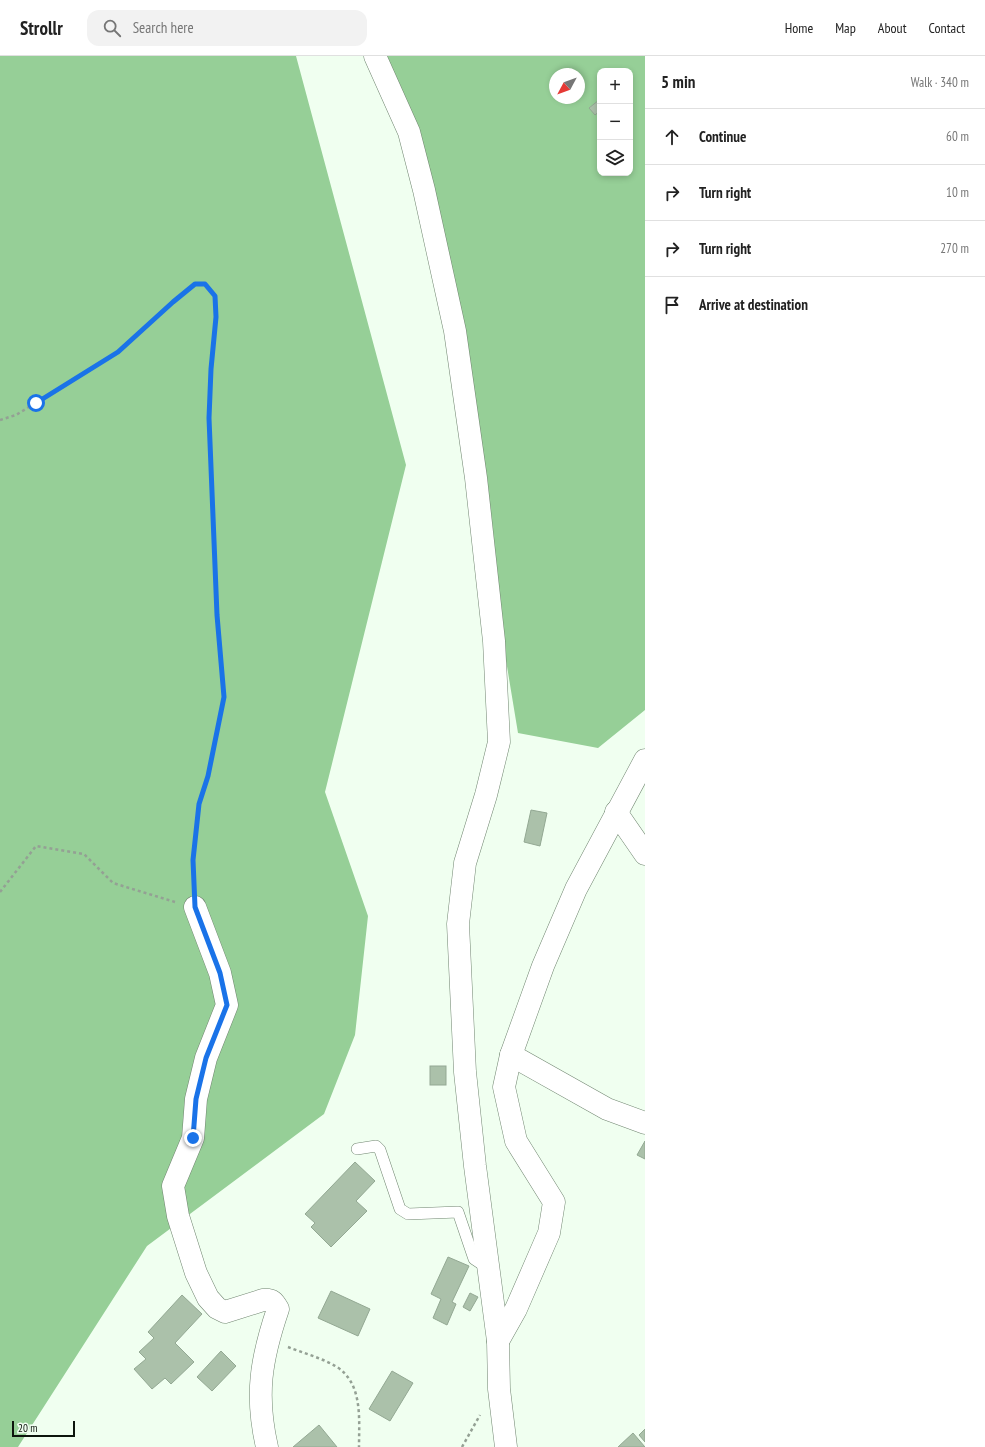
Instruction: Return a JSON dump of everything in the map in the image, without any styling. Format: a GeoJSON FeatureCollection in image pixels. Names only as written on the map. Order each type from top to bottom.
{"type":"FeatureCollection","features":[{"type":"Feature","properties":{"kind":"street"},"geometry":{"type":"LineString","coordinates":[[375,56],[409,132],[424,190],[454,331],[476,478],[494,641],[499,742],[486,795],[465,863],[458,924],[465,1072],[475,1166],[498,1342],[499,1388],[506,1447]]}},
{"type":"Feature","properties":{"kind":"street"},"geometry":{"type":"LineString","coordinates":[[498,1342],[516,1309],[549,1233],[554,1202],[516,1140],[504,1087],[511,1055],[544,966],[576,889],[645,760]]}},
{"type":"Feature","properties":{"kind":"street"},"geometry":{"type":"LineString","coordinates":[[616,812],[645,854]]}},
{"type":"Feature","properties":{"kind":"street"},"geometry":{"type":"LineString","coordinates":[[195,907],[220,973],[227,1005],[206,1058],[196,1099],[193,1138],[173,1186],[178,1216],[196,1273],[208,1298],[216,1308],[225,1312],[270,1299],[274,1302],[278,1309],[262,1370],[260,1400],[267,1447]]}},
{"type":"Feature","properties":{"kind":"street"},"geometry":{"type":"LineString","coordinates":[[511,1055],[607,1110],[645,1123]]}},
{"type":"Feature","properties":{"kind":"lane"},"geometry":{"type":"LineString","coordinates":[[357,1149],[376,1146],[380,1150],[400,1209],[408,1214],[458,1212],[474,1259],[489,1270]]}},
{"type":"Feature","properties":{"kind":"path"},"geometry":{"type":"LineString","coordinates":[[0,420],[16,415],[118,352],[195,284],[205,284],[215,296],[216,317],[211,369],[209,418],[217,615],[224,697],[208,776],[199,804],[193,860],[195,907],[113,883],[84,854],[36,846],[0,892]]}},
{"type":"Feature","properties":{"kind":"path"},"geometry":{"type":"LineString","coordinates":[[269,1339],[335,1366],[347,1376],[356,1391],[358,1401],[359,1447]]}},
{"type":"Feature","properties":{"kind":"green space"},"geometry":{"type":"Polygon","coordinates":[[[0,56],[296,56],[406,465],[325,792],[368,916],[355,1035],[324,1114],[147,1246],[18,1447],[0,1447],[0,56]]]}},
{"type":"Feature","properties":{"kind":"green space"},"geometry":{"type":"Polygon","coordinates":[[[381,56],[645,56],[645,710],[598,748],[518,733],[431,206],[381,56]]]}},
{"type":"Feature","properties":{"kind":"building"},"geometry":{"type":"Polygon","coordinates":[[[597,102],[597,113],[595,115],[589,108],[597,102]]]}},
{"type":"Feature","properties":{"kind":"building"},"geometry":{"type":"Polygon","coordinates":[[[531,810],[547,813],[540,846],[524,842],[531,810]]]}},
{"type":"Feature","properties":{"kind":"building"},"geometry":{"type":"Polygon","coordinates":[[[430,1066],[446,1066],[446,1085],[430,1085],[430,1066]]]}},
{"type":"Feature","properties":{"kind":"building"},"geometry":{"type":"Polygon","coordinates":[[[645,1141],[645,1159],[637,1155],[645,1141]]]}},
{"type":"Feature","properties":{"kind":"building"},"geometry":{"type":"Polygon","coordinates":[[[355,1162],[375,1181],[356,1201],[367,1211],[331,1247],[311,1227],[315,1223],[305,1214],[355,1162]]]}},
{"type":"Feature","properties":{"kind":"building"},"geometry":{"type":"Polygon","coordinates":[[[448,1257],[469,1266],[452,1302],[456,1304],[447,1325],[433,1318],[441,1299],[431,1294],[448,1257]]]}},
{"type":"Feature","properties":{"kind":"building"},"geometry":{"type":"Polygon","coordinates":[[[331,1291],[370,1309],[358,1336],[318,1318],[331,1291]]]}},
{"type":"Feature","properties":{"kind":"building"},"geometry":{"type":"Polygon","coordinates":[[[470,1293],[478,1297],[470,1311],[463,1307],[470,1293]]]}},
{"type":"Feature","properties":{"kind":"building"},"geometry":{"type":"Polygon","coordinates":[[[182,1295],[202,1314],[175,1343],[194,1362],[171,1384],[165,1378],[152,1389],[134,1369],[146,1359],[139,1352],[154,1338],[148,1332],[182,1295]]]}},
{"type":"Feature","properties":{"kind":"building"},"geometry":{"type":"Polygon","coordinates":[[[221,1351],[236,1366],[212,1391],[197,1377],[221,1351]]]}},
{"type":"Feature","properties":{"kind":"building"},"geometry":{"type":"Polygon","coordinates":[[[392,1371],[413,1383],[390,1421],[369,1409],[392,1371]]]}},
{"type":"Feature","properties":{"kind":"building"},"geometry":{"type":"Polygon","coordinates":[[[319,1425],[337,1447],[293,1447],[319,1425]]]}},
{"type":"Feature","properties":{"kind":"building"},"geometry":{"type":"Polygon","coordinates":[[[645,1429],[645,1442],[639,1435],[645,1429]]]}},
{"type":"Feature","properties":{"kind":"building"},"geometry":{"type":"Polygon","coordinates":[[[633,1433],[645,1447],[618,1447],[633,1433]]]}},
{"type":"Feature","properties":{"kind":"route"},"geometry":{"type":"LineString","coordinates":[[36,403],[118,352],[195,284],[205,284],[215,296],[216,317],[211,369],[209,418],[217,615],[224,697],[208,776],[199,804],[193,860],[195,907],[220,973],[227,1005],[206,1058],[196,1099],[193,1138]]}}]}
